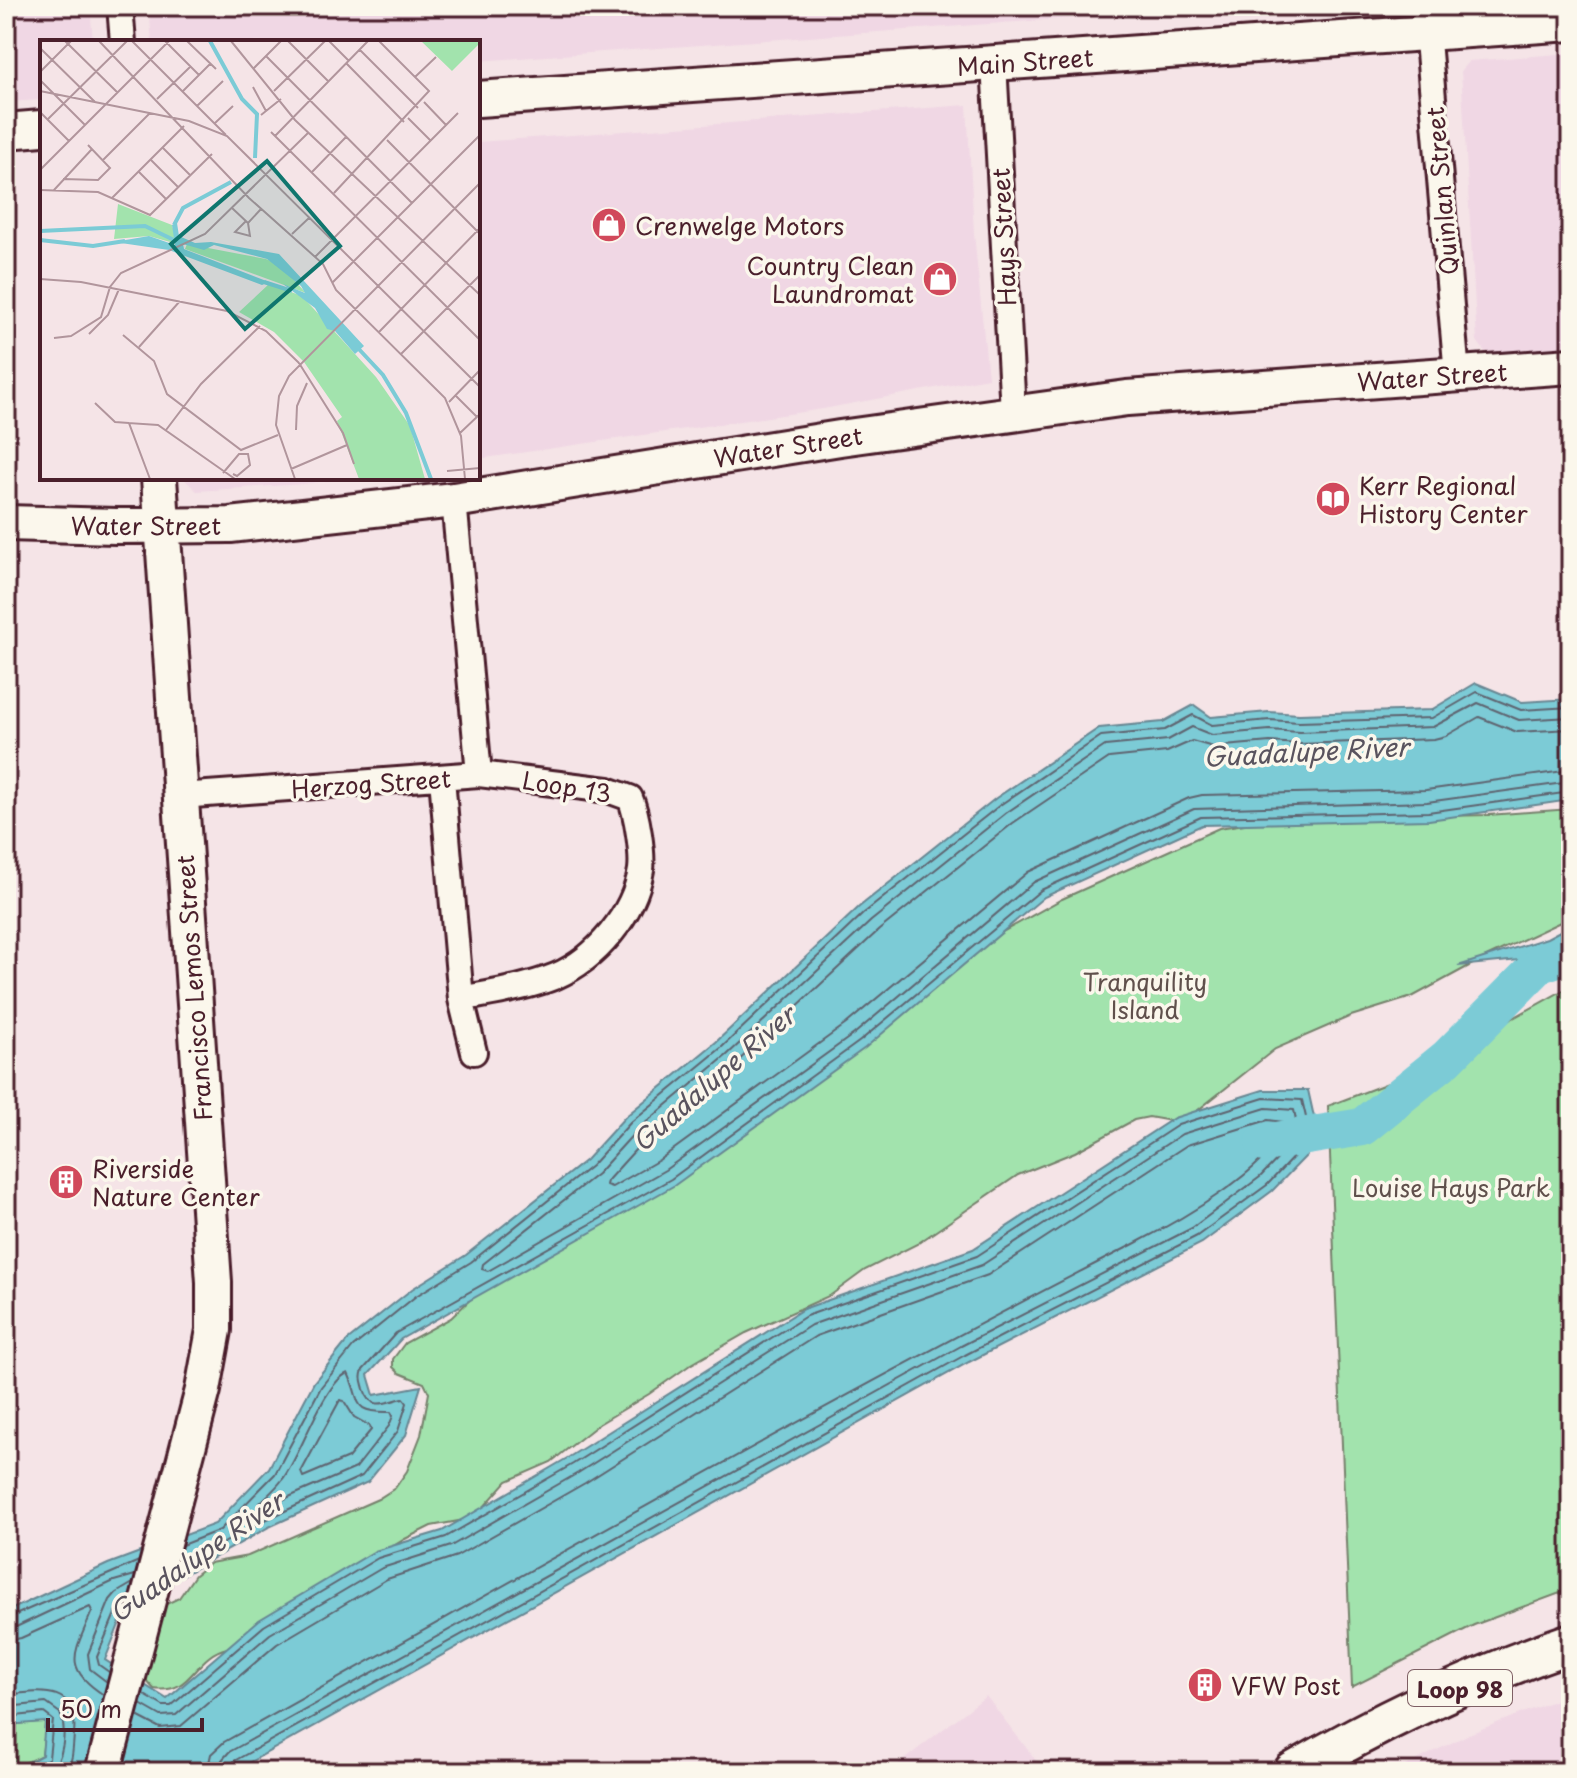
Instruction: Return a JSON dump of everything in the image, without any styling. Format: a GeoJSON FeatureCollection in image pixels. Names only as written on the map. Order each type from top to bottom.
{"type":"FeatureCollection","features":[{"type":"Feature","properties":{"kind":"main road","name":"Loop 98"},"geometry":{"type":"LineString","coordinates":[[1293,1772],[1351,1738],[1409,1710],[1571,1643]]}},
{"type":"Feature","properties":{"kind":"street"},"geometry":{"type":"LineString","coordinates":[[120,6],[123,40]]}},
{"type":"Feature","properties":{"kind":"street","name":"Main Street"},"geometry":{"type":"LineString","coordinates":[[480,99],[994,63],[1426,19],[1571,23]]}},
{"type":"Feature","properties":{"kind":"street","name":"Quinlan Street"},"geometry":{"type":"LineString","coordinates":[[1426,19],[1457,375]]}},
{"type":"Feature","properties":{"kind":"street","name":"Hays Street"},"geometry":{"type":"LineString","coordinates":[[994,63],[1013,412]]}},
{"type":"Feature","properties":{"kind":"street"},"geometry":{"type":"LineString","coordinates":[[6,131],[40,128]]}},
{"type":"Feature","properties":{"kind":"street","name":"Water Street"},"geometry":{"type":"LineString","coordinates":[[6,523],[230,525],[454,500],[1013,412],[1143,397],[1571,366]]}},
{"type":"Feature","properties":{"kind":"street","name":"Francisco Lemos Street"},"geometry":{"type":"LineString","coordinates":[[103,1772],[194,1426],[214,1330],[214,1282],[159,480]]}},
{"type":"Feature","properties":{"kind":"street","name":"Herzog Street"},"geometry":{"type":"LineString","coordinates":[[180,796],[479,774],[454,500]]}},
{"type":"Feature","properties":{"kind":"street","name":"Loop 13"},"geometry":{"type":"LineString","coordinates":[[461,999],[555,976],[590,956],[629,907],[641,868],[635,809],[630,798],[608,790],[479,774]]}},
{"type":"Feature","properties":{"kind":"street"},"geometry":{"type":"LineString","coordinates":[[442,778],[461,999],[474,1052]]}},
{"type":"Feature","properties":{"kind":"shaded area"},"geometry":{"type":"Polygon","coordinates":[[[6,6],[90,6],[93,40],[40,40],[40,100],[6,102],[6,6]]]}},
{"type":"Feature","properties":{"kind":"shaded area"},"geometry":{"type":"Polygon","coordinates":[[[149,6],[1197,6],[1197,9],[480,61],[480,40],[152,40],[149,6]]]}},
{"type":"Feature","properties":{"kind":"shaded area"},"geometry":{"type":"Polygon","coordinates":[[[1571,53],[1571,347],[1486,353],[1477,341],[1461,70],[1469,61],[1571,53]]]}},
{"type":"Feature","properties":{"kind":"shaded area"},"geometry":{"type":"Polygon","coordinates":[[[967,105],[974,233],[988,378],[823,409],[480,459],[480,142],[967,105]]]}},
{"type":"Feature","properties":{"kind":"shaded area"},"geometry":{"type":"Polygon","coordinates":[[[185,480],[332,480],[303,484],[197,491],[185,480]]]}},
{"type":"Feature","properties":{"kind":"shaded area"},"geometry":{"type":"Polygon","coordinates":[[[1571,1694],[1571,1772],[1474,1772],[1473,1767],[1473,1772],[1393,1772],[1469,1734],[1571,1694]]]}},
{"type":"Feature","properties":{"kind":"shaded area"},"geometry":{"type":"Polygon","coordinates":[[[986,1696],[1045,1772],[888,1772],[986,1696]]]}},
{"type":"Feature","properties":{"kind":"green space","name":"Tranquility Island"},"geometry":{"type":"Polygon","coordinates":[[[1571,809],[1571,917],[1482,959],[1412,997],[1351,1016],[1275,1049],[1193,1114],[1171,1121],[1149,1117],[1134,1120],[1075,1152],[1018,1175],[917,1244],[865,1270],[831,1295],[746,1333],[690,1365],[599,1424],[551,1462],[507,1481],[482,1509],[464,1520],[431,1526],[405,1539],[216,1652],[177,1686],[154,1689],[142,1676],[158,1608],[179,1598],[195,1575],[210,1563],[248,1556],[378,1499],[395,1488],[407,1471],[421,1435],[429,1393],[424,1383],[399,1373],[393,1367],[393,1359],[405,1343],[451,1318],[478,1292],[999,934],[1062,899],[1219,828],[1270,820],[1488,815],[1571,809]]]}},
{"type":"Feature","properties":{"kind":"green space","name":"Louise Hays Park"},"geometry":{"type":"Polygon","coordinates":[[[1571,986],[1571,1589],[1474,1625],[1352,1687],[1328,1106],[1414,1073],[1571,986]]]}},
{"type":"Feature","properties":{"kind":"green space"},"geometry":{"type":"Polygon","coordinates":[[[46,1721],[42,1755],[6,1772],[6,1725],[46,1721]]]}},
{"type":"Feature","properties":{"kind":"water"},"geometry":{"type":"Polygon","coordinates":[[[1476,683],[1522,702],[1571,699],[1571,800],[1429,820],[1202,825],[1044,897],[865,1048],[675,1185],[401,1339],[368,1375],[374,1395],[421,1386],[406,1435],[368,1482],[269,1527],[126,1607],[105,1660],[167,1699],[259,1620],[375,1551],[442,1531],[569,1457],[803,1309],[973,1249],[1174,1118],[1263,1090],[1308,1090],[1316,1126],[1307,1155],[1272,1191],[1202,1243],[969,1362],[234,1771],[10,1772],[42,1755],[45,1722],[6,1725],[6,1612],[108,1564],[215,1524],[269,1468],[314,1382],[347,1341],[412,1289],[466,1255],[586,1160],[625,1117],[716,1042],[859,907],[996,798],[1099,728],[1163,722],[1194,705],[1211,717],[1269,712],[1431,710],[1476,683]]]}},
{"type":"Feature","properties":{"kind":"water"},"geometry":{"type":"Polygon","coordinates":[[[1571,925],[1571,955],[1458,966],[1547,938],[1571,925]]]}},
{"type":"Feature","properties":{"kind":"waterway","name":"Guadalupe River"},"geometry":{"type":"LineString","coordinates":[[1264,1143],[1362,1127],[1447,1058],[1540,964],[1571,953]]}},
{"type":"Feature","properties":{"kind":"place","name":"Crenwelge Motors"},"geometry":{"type":"Point","coordinates":[609,225]}},
{"type":"Feature","properties":{"kind":"place","name":"Country Clean Laundromat"},"geometry":{"type":"Point","coordinates":[940,279]}},
{"type":"Feature","properties":{"kind":"place","name":"Kerr Regional History Center"},"geometry":{"type":"Point","coordinates":[1333,499]}},
{"type":"Feature","properties":{"kind":"place","name":"Riverside Nature Center"},"geometry":{"type":"Point","coordinates":[66,1182]}},
{"type":"Feature","properties":{"kind":"place","name":"VFW Post"},"geometry":{"type":"Point","coordinates":[1205,1685]}}]}
